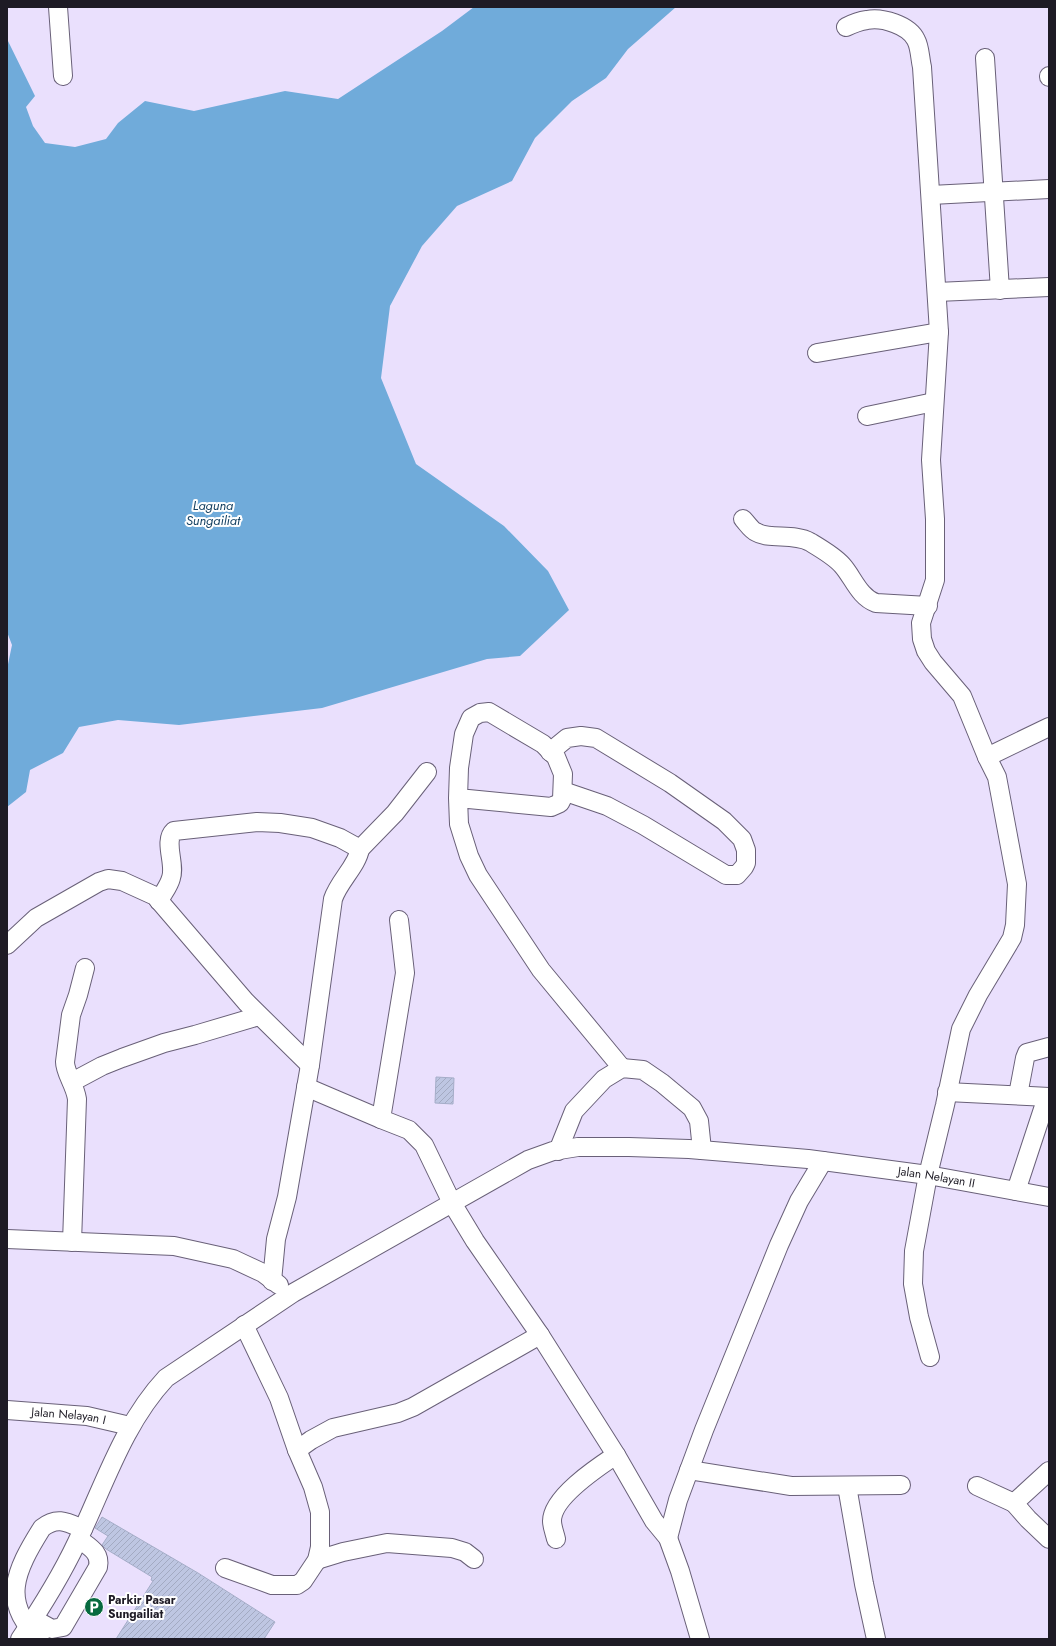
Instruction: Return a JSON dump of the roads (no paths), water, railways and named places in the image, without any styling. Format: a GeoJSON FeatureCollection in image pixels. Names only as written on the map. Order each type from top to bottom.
{"type":"FeatureCollection","features":[{"type":"Feature","properties":{"kind":"street"},"geometry":{"type":"LineString","coordinates":[[58,7],[63,76]]}},
{"type":"Feature","properties":{"kind":"street"},"geometry":{"type":"LineString","coordinates":[[846,27],[866,20],[880,20],[902,26],[917,40],[922,67],[939,332],[930,460],[935,518],[935,580],[922,623],[922,639],[926,651],[933,662],[962,696],[987,757],[997,777],[1017,884],[1015,924],[1012,938],[964,1021],[928,1175],[914,1251],[913,1284],[919,1317],[930,1357]]}},
{"type":"Feature","properties":{"kind":"street"},"geometry":{"type":"LineString","coordinates":[[985,58],[1000,290]]}},
{"type":"Feature","properties":{"kind":"street"},"geometry":{"type":"LineString","coordinates":[[930,195],[1049,189]]}},
{"type":"Feature","properties":{"kind":"street"},"geometry":{"type":"LineString","coordinates":[[937,292],[1049,288]]}},
{"type":"Feature","properties":{"kind":"street"},"geometry":{"type":"LineString","coordinates":[[818,353],[939,332]]}},
{"type":"Feature","properties":{"kind":"street"},"geometry":{"type":"LineString","coordinates":[[867,416],[934,402]]}},
{"type":"Feature","properties":{"kind":"street"},"geometry":{"type":"LineString","coordinates":[[744,519],[755,532],[762,535],[803,538],[809,541],[839,562],[858,588],[870,601],[876,603],[928,606]]}},
{"type":"Feature","properties":{"kind":"street"},"geometry":{"type":"LineString","coordinates":[[458,798],[551,807],[560,803],[563,791],[563,774],[556,757],[543,744],[494,715],[486,712],[480,713],[471,718],[464,734],[459,768],[458,798],[459,824],[469,856],[478,875],[541,970],[622,1068]]}},
{"type":"Feature","properties":{"kind":"street"},"geometry":{"type":"LineString","coordinates":[[987,757],[1049,727]]}},
{"type":"Feature","properties":{"kind":"street"},"geometry":{"type":"LineString","coordinates":[[550,752],[567,738],[581,736],[596,738],[670,783],[724,821],[742,839],[746,850],[744,867],[737,875],[726,875],[637,822],[607,806],[563,791]]}},
{"type":"Feature","properties":{"kind":"street"},"geometry":{"type":"LineString","coordinates":[[272,1281],[276,1239],[287,1197],[310,1065],[334,899],[341,883],[358,857],[360,849],[395,813],[427,772]]}},
{"type":"Feature","properties":{"kind":"street"},"geometry":{"type":"LineString","coordinates":[[151,895],[172,877],[169,839],[174,831],[257,822],[280,823],[312,828],[340,838],[360,849]]}},
{"type":"Feature","properties":{"kind":"street"},"geometry":{"type":"LineString","coordinates":[[7,945],[36,918],[99,882],[108,879],[122,881],[151,895],[259,1016],[310,1065]]}},
{"type":"Feature","properties":{"kind":"street"},"geometry":{"type":"LineString","coordinates":[[381,1119],[405,973],[399,920]]}},
{"type":"Feature","properties":{"kind":"street"},"geometry":{"type":"LineString","coordinates":[[72,1242],[77,1099],[65,1066],[69,1024],[85,968]]}},
{"type":"Feature","properties":{"kind":"street"},"geometry":{"type":"LineString","coordinates":[[72,1082],[102,1066],[164,1043],[259,1016]]}},
{"type":"Feature","properties":{"kind":"street"},"geometry":{"type":"LineString","coordinates":[[1018,1095],[1027,1053],[1049,1047]]}},
{"type":"Feature","properties":{"kind":"street"},"geometry":{"type":"LineString","coordinates":[[558,1151],[574,1111],[604,1079],[622,1068],[643,1070],[662,1082],[692,1108],[698,1121],[702,1150]]}},
{"type":"Feature","properties":{"kind":"street"},"geometry":{"type":"LineString","coordinates":[[306,1087],[409,1130],[424,1145],[452,1203],[475,1241],[540,1335],[616,1455],[661,1530],[680,1571],[700,1639]]}},
{"type":"Feature","properties":{"kind":"street"},"geometry":{"type":"LineString","coordinates":[[947,1092],[1048,1097],[1016,1191]]}},
{"type":"Feature","properties":{"kind":"street","name":"Jalan Nelayan II"},"geometry":{"type":"LineString","coordinates":[[30,1632],[81,1534],[130,1426],[150,1395],[166,1378],[293,1293],[528,1160],[578,1147],[629,1147],[702,1150],[816,1160],[928,1175],[1049,1197]]}},
{"type":"Feature","properties":{"kind":"street"},"geometry":{"type":"LineString","coordinates":[[661,1530],[678,1500],[779,1245],[816,1160]]}},
{"type":"Feature","properties":{"kind":"street"},"geometry":{"type":"LineString","coordinates":[[7,1239],[183,1247],[233,1259],[263,1273],[272,1281],[293,1293]]}},
{"type":"Feature","properties":{"kind":"street"},"geometry":{"type":"LineString","coordinates":[[225,1568],[272,1585],[297,1585],[303,1581],[317,1560],[320,1547],[320,1512],[314,1487],[297,1450],[279,1398],[244,1325]]}},
{"type":"Feature","properties":{"kind":"street"},"geometry":{"type":"LineString","coordinates":[[297,1450],[311,1440],[333,1428],[398,1413],[413,1408],[540,1335]]}},
{"type":"Feature","properties":{"kind":"street","name":"Jalan Nelayan I"},"geometry":{"type":"LineString","coordinates":[[7,1410],[105,1419],[130,1426]]}},
{"type":"Feature","properties":{"kind":"street"},"geometry":{"type":"LineString","coordinates":[[556,1539],[552,1515],[560,1503],[581,1479],[616,1455]]}},
{"type":"Feature","properties":{"kind":"street"},"geometry":{"type":"LineString","coordinates":[[689,1470],[713,1475],[791,1486],[902,1485]]}},
{"type":"Feature","properties":{"kind":"street"},"geometry":{"type":"LineString","coordinates":[[1014,1503],[1049,1471]]}},
{"type":"Feature","properties":{"kind":"street"},"geometry":{"type":"LineString","coordinates":[[678,1500],[713,1475]]}},
{"type":"Feature","properties":{"kind":"street"},"geometry":{"type":"LineString","coordinates":[[847,1486],[864,1584],[876,1639]]}},
{"type":"Feature","properties":{"kind":"street"},"geometry":{"type":"LineString","coordinates":[[977,1486],[1014,1503],[1049,1539]]}},
{"type":"Feature","properties":{"kind":"street"},"geometry":{"type":"LineString","coordinates":[[63,1521],[81,1534],[98,1554],[100,1560],[98,1567],[63,1627],[30,1632],[11,1612],[8,1598],[9,1583],[42,1528],[50,1522],[63,1521]]}},
{"type":"Feature","properties":{"kind":"street"},"geometry":{"type":"LineString","coordinates":[[317,1560],[343,1552],[387,1543],[452,1548],[465,1552],[474,1559]]}},
{"type":"Feature","properties":{"kind":"water","name":"Laguna Sungailiat"},"geometry":{"type":"Polygon","coordinates":[[[474,7],[676,7],[628,49],[606,78],[572,101],[535,138],[512,181],[457,206],[422,246],[390,306],[381,378],[416,464],[504,526],[548,571],[569,610],[520,656],[487,659],[322,708],[179,725],[118,720],[79,727],[63,753],[30,770],[26,792],[7,807],[7,669],[12,645],[7,632],[7,39],[35,96],[26,107],[33,126],[45,143],[75,147],[106,139],[118,123],[145,101],[194,111],[285,91],[338,99],[442,31],[474,7]]]}},
{"type":"Feature","properties":{"kind":"place","name":"Parkir Pasar Sungailiat"},"geometry":{"type":"Point","coordinates":[94,1607]}}]}
